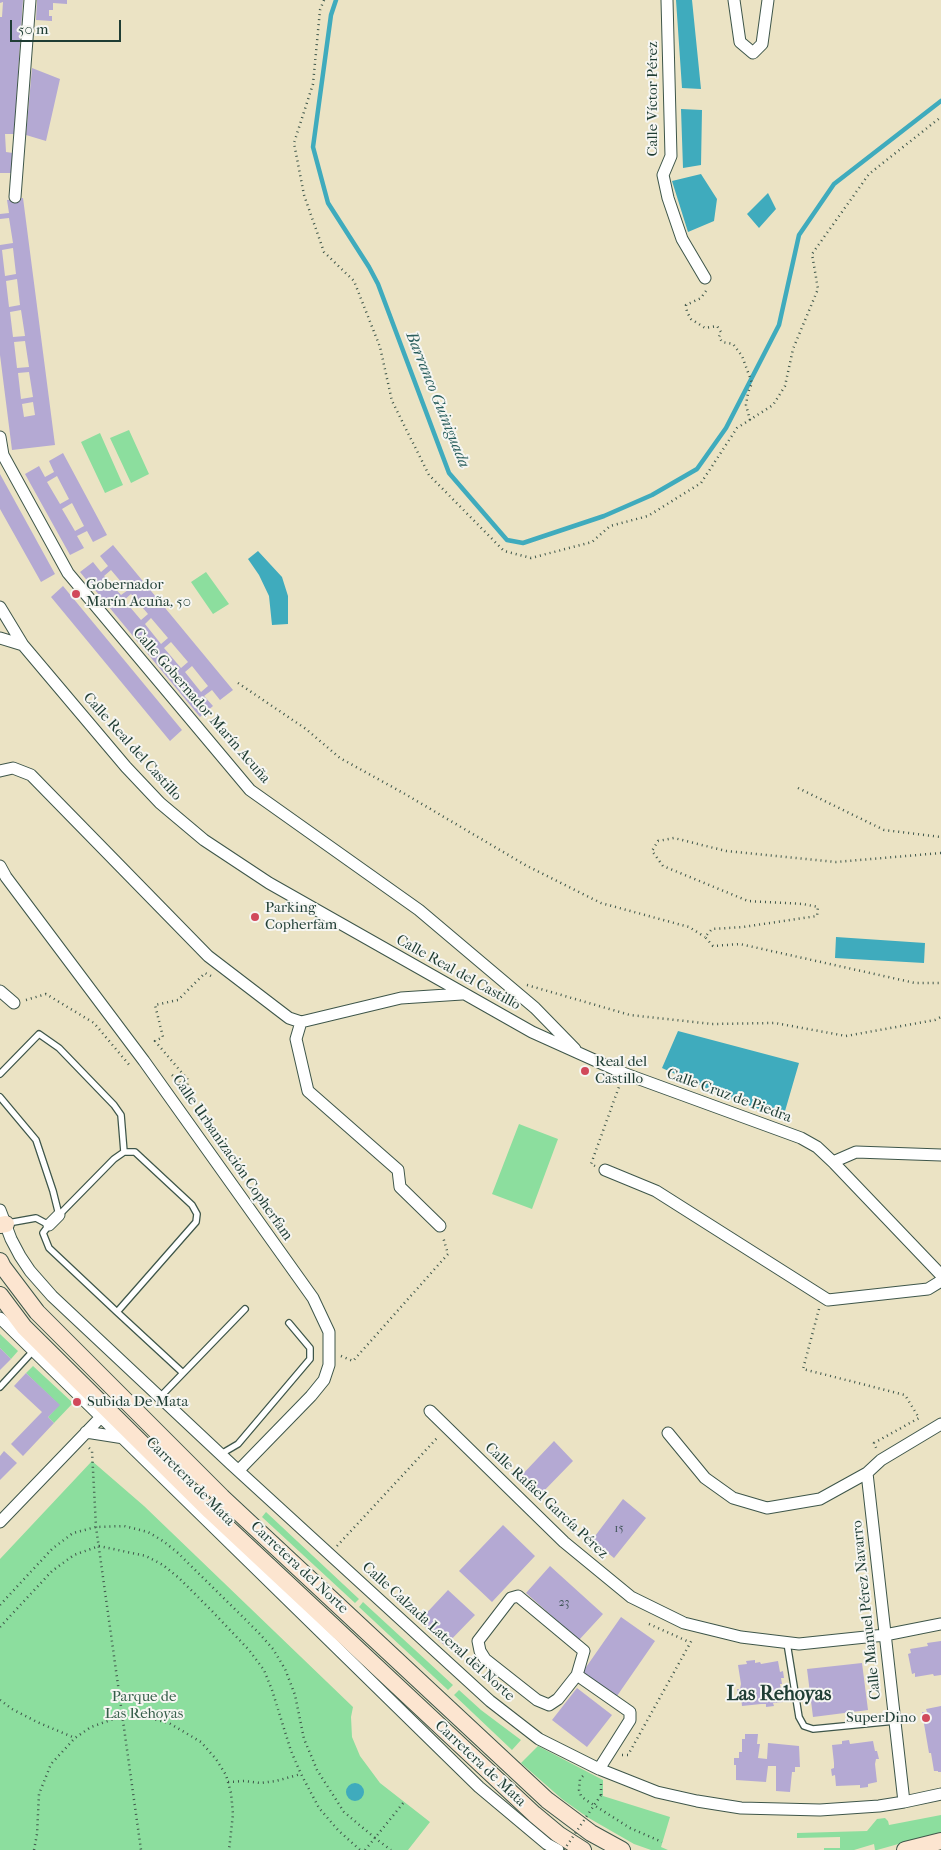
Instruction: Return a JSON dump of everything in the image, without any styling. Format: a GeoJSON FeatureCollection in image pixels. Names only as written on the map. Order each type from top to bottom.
{"type":"FeatureCollection","features":[{"type":"Feature","properties":{"kind":"street"},"geometry":{"type":"LineString","coordinates":[[15,197],[30,0]]}},
{"type":"Feature","properties":{"kind":"street","name":"Calle Víctor Pérez"},"geometry":{"type":"LineString","coordinates":[[667,0],[671,156],[663,175],[668,198],[682,239],[705,278]]}},
{"type":"Feature","properties":{"kind":"street"},"geometry":{"type":"LineString","coordinates":[[734,0],[740,42],[753,53],[762,44],[768,0]]}},
{"type":"Feature","properties":{"kind":"street","name":"Calle Gobernador Marín Acuña"},"geometry":{"type":"LineString","coordinates":[[0,437],[2,455],[68,573],[250,790],[419,910],[535,1008],[582,1056]]}},
{"type":"Feature","properties":{"kind":"street","name":"Calle Real del Castillo"},"geometry":{"type":"LineString","coordinates":[[0,607],[23,645],[139,782],[160,803],[204,840],[269,883],[462,994],[532,1032],[582,1056]]}},
{"type":"Feature","properties":{"kind":"street"},"geometry":{"type":"LineString","coordinates":[[0,638],[23,645]]}},
{"type":"Feature","properties":{"kind":"street"},"geometry":{"type":"LineString","coordinates":[[0,771],[13,768],[31,775],[208,956],[289,1018],[301,1022],[401,998],[462,994]]}},
{"type":"Feature","properties":{"kind":"street","name":"Calle Urbanización Copherfam"},"geometry":{"type":"LineString","coordinates":[[0,866],[144,1061],[313,1298],[329,1332],[329,1365],[324,1380],[311,1396],[239,1470]]}},
{"type":"Feature","properties":{"kind":"street"},"geometry":{"type":"LineString","coordinates":[[0,991],[14,1003]]}},
{"type":"Feature","properties":{"kind":"street"},"geometry":{"type":"LineString","coordinates":[[301,1022],[296,1039],[308,1091],[398,1170],[400,1187],[440,1226]]}},
{"type":"Feature","properties":{"kind":"street","name":"Calle Cruz de Piedra"},"geometry":{"type":"LineString","coordinates":[[582,1056],[801,1138],[816,1147],[833,1162],[941,1275]]}},
{"type":"Feature","properties":{"kind":"street"},"geometry":{"type":"LineString","coordinates":[[833,1162],[856,1152],[941,1155]]}},
{"type":"Feature","properties":{"kind":"street"},"geometry":{"type":"LineString","coordinates":[[605,1170],[656,1191],[828,1300],[928,1289],[941,1281]]}},
{"type":"Feature","properties":{"kind":"street"},"geometry":{"type":"LineString","coordinates":[[49,1225],[59,1215]]}},
{"type":"Feature","properties":{"kind":"street","name":"Calle Calzada Lateral del Norte"},"geometry":{"type":"LineString","coordinates":[[2,1220],[20,1256],[30,1271],[52,1296],[490,1701],[539,1739],[599,1769],[657,1792],[741,1808],[820,1810],[904,1802],[941,1794]]}},
{"type":"Feature","properties":{"kind":"street","name":"Carretera del Norte"},"geometry":{"type":"LineString","coordinates":[[0,1261],[3,1268],[38,1312],[222,1497],[547,1800],[592,1832],[622,1850]]}},
{"type":"Feature","properties":{"kind":"street","name":"Carretera del Norte"},"geometry":{"type":"LineString","coordinates":[[0,1295],[24,1327],[210,1511],[534,1814],[558,1834],[582,1850]]}},
{"type":"Feature","properties":{"kind":"street","name":"Carretera de Mata"},"geometry":{"type":"LineString","coordinates":[[0,1318],[479,1787],[547,1844],[558,1850]]}},
{"type":"Feature","properties":{"kind":"street","name":"Calle Rafael García Pérez"},"geometry":{"type":"LineString","coordinates":[[430,1410],[564,1542],[631,1597],[684,1623],[741,1637],[799,1644],[885,1635],[941,1624]]}},
{"type":"Feature","properties":{"kind":"street"},"geometry":{"type":"LineString","coordinates":[[0,1522],[101,1417]]}},
{"type":"Feature","properties":{"kind":"street"},"geometry":{"type":"LineString","coordinates":[[668,1433],[705,1478],[733,1498],[768,1508],[820,1500],[867,1473],[881,1460],[941,1424]]}},
{"type":"Feature","properties":{"kind":"street"},"geometry":{"type":"LineString","coordinates":[[82,1435],[124,1438]]}},
{"type":"Feature","properties":{"kind":"street","name":"Calle Manuel Pérez Navarro"},"geometry":{"type":"LineString","coordinates":[[867,1473],[904,1802]]}},
{"type":"Feature","properties":{"kind":"street"},"geometry":{"type":"LineString","coordinates":[[518,1596],[584,1651],[577,1675],[558,1699],[549,1705],[537,1700],[491,1664],[480,1651],[478,1641],[512,1598],[518,1596]]}},
{"type":"Feature","properties":{"kind":"street"},"geometry":{"type":"LineString","coordinates":[[577,1675],[630,1712],[630,1720],[599,1769]]}},
{"type":"Feature","properties":{"kind":"street"},"geometry":{"type":"LineString","coordinates":[[905,1850],[941,1841]]}},
{"type":"Feature","properties":{"kind":"lane"},"geometry":{"type":"LineString","coordinates":[[0,1074],[39,1034],[59,1048],[114,1105],[121,1115],[124,1152]]}},
{"type":"Feature","properties":{"kind":"lane"},"geometry":{"type":"LineString","coordinates":[[0,1097],[36,1140],[59,1215]]}},
{"type":"Feature","properties":{"kind":"lane"},"geometry":{"type":"LineString","coordinates":[[59,1215],[114,1159],[124,1152],[135,1152],[192,1206],[197,1214],[196,1222],[117,1312]]}},
{"type":"Feature","properties":{"kind":"lane"},"geometry":{"type":"LineString","coordinates":[[2,1220],[36,1218],[49,1225],[43,1233],[49,1248],[183,1373]]}},
{"type":"Feature","properties":{"kind":"lane"},"geometry":{"type":"LineString","coordinates":[[160,1397],[245,1309]]}},
{"type":"Feature","properties":{"kind":"lane"},"geometry":{"type":"LineString","coordinates":[[221,1454],[238,1444],[310,1359],[310,1348],[289,1323]]}},
{"type":"Feature","properties":{"kind":"lane"},"geometry":{"type":"LineString","coordinates":[[0,1387],[34,1350]]}},
{"type":"Feature","properties":{"kind":"lane"},"geometry":{"type":"LineString","coordinates":[[787,1643],[799,1717],[804,1726],[813,1730],[895,1721]]}},
{"type":"Feature","properties":{"kind":"path"},"geometry":{"type":"LineString","coordinates":[[324,0],[320,10],[312,84],[294,143],[304,195],[324,252],[354,281],[380,347],[392,401],[429,475],[504,551],[531,558],[592,542],[610,526],[648,516],[701,483],[737,428],[774,405],[785,386],[793,349],[818,289],[812,254],[869,174],[941,117]]}},
{"type":"Feature","properties":{"kind":"path"},"geometry":{"type":"LineString","coordinates":[[705,278],[708,288],[701,298],[686,305],[688,312],[691,318],[705,328],[717,326],[721,332],[719,337],[722,342],[733,344],[742,356],[752,383],[746,405],[750,420]]}},
{"type":"Feature","properties":{"kind":"path"},"geometry":{"type":"LineString","coordinates":[[238,683],[306,728],[340,758],[527,866],[601,903],[689,927],[713,946],[740,944],[915,983],[941,983]]}},
{"type":"Feature","properties":{"kind":"path"},"geometry":{"type":"LineString","coordinates":[[798,788],[884,830],[941,837]]}},
{"type":"Feature","properties":{"kind":"path"},"geometry":{"type":"LineString","coordinates":[[705,938],[712,929],[743,927],[817,916],[818,907],[803,904],[748,901],[740,898],[663,866],[652,851],[658,841],[674,838],[726,851],[836,862],[941,853]]}},
{"type":"Feature","properties":{"kind":"path"},"geometry":{"type":"LineString","coordinates":[[166,1069],[186,1089],[188,1080],[155,1041],[163,1037],[154,1004],[178,1000],[205,973],[213,977]]}},
{"type":"Feature","properties":{"kind":"path"},"geometry":{"type":"LineString","coordinates":[[511,987],[530,984],[630,1015],[712,1024],[774,1023],[846,1036],[935,1020],[941,1017]]}},
{"type":"Feature","properties":{"kind":"path"},"geometry":{"type":"LineString","coordinates":[[14,1003],[46,994],[94,1023],[134,1071],[144,1061]]}},
{"type":"Feature","properties":{"kind":"path"},"geometry":{"type":"LineString","coordinates":[[605,1170],[591,1164],[624,1073]]}},
{"type":"Feature","properties":{"kind":"path"},"geometry":{"type":"LineString","coordinates":[[330,1351],[353,1361],[442,1262],[448,1254],[440,1226]]}},
{"type":"Feature","properties":{"kind":"path"},"geometry":{"type":"LineString","coordinates":[[828,1300],[818,1310],[804,1369],[906,1396],[919,1418],[874,1443],[881,1460]]}},
{"type":"Feature","properties":{"kind":"path"},"geometry":{"type":"LineString","coordinates":[[82,1435],[92,1451],[96,1527],[141,1850]]}},
{"type":"Feature","properties":{"kind":"path"},"geometry":{"type":"LineString","coordinates":[[330,1554],[438,1437]]}},
{"type":"Feature","properties":{"kind":"path"},"geometry":{"type":"LineString","coordinates":[[0,1604],[52,1549],[73,1534],[96,1527],[124,1526],[148,1532],[163,1540],[178,1552],[266,1640],[285,1669],[295,1695],[304,1739],[318,1770],[344,1812],[391,1850]]}},
{"type":"Feature","properties":{"kind":"path"},"geometry":{"type":"LineString","coordinates":[[0,1627],[52,1571],[74,1555],[99,1546],[146,1556],[163,1565],[179,1578],[249,1650],[264,1670],[272,1690],[290,1751],[319,1808],[338,1830],[360,1850]]}},
{"type":"Feature","properties":{"kind":"path"},"geometry":{"type":"LineString","coordinates":[[649,1624],[687,1641]]}},
{"type":"Feature","properties":{"kind":"path"},"geometry":{"type":"LineString","coordinates":[[628,1755],[693,1637]]}},
{"type":"Feature","properties":{"kind":"path"},"geometry":{"type":"LineString","coordinates":[[0,1700],[12,1709],[37,1722],[75,1738]]}},
{"type":"Feature","properties":{"kind":"path"},"geometry":{"type":"LineString","coordinates":[[34,1850],[37,1834],[39,1794],[51,1764],[75,1738],[92,1727],[122,1716],[149,1718],[169,1723],[201,1742],[216,1759],[226,1776],[231,1793],[233,1814],[229,1850]]}},
{"type":"Feature","properties":{"kind":"path"},"geometry":{"type":"LineString","coordinates":[[228,1782],[268,1782],[301,1774]]}},
{"type":"Feature","properties":{"kind":"path"},"geometry":{"type":"LineString","coordinates":[[585,1775],[578,1785],[581,1796],[630,1828],[662,1842]]}},
{"type":"Feature","properties":{"kind":"path"},"geometry":{"type":"LineString","coordinates":[[564,1850],[601,1795],[600,1782]]}},
{"type":"Feature","properties":{"kind":"path"},"geometry":{"type":"LineString","coordinates":[[365,1850],[404,1802]]}},
{"type":"Feature","properties":{"kind":"green space"},"geometry":{"type":"Polygon","coordinates":[[[129,430],[149,474],[131,483],[110,438],[129,430]]]}},
{"type":"Feature","properties":{"kind":"green space"},"geometry":{"type":"Polygon","coordinates":[[[100,433],[123,485],[105,493],[81,442],[100,433]]]}},
{"type":"Feature","properties":{"kind":"green space"},"geometry":{"type":"Polygon","coordinates":[[[206,572],[229,604],[213,614],[191,582],[206,572]]]}},
{"type":"Feature","properties":{"kind":"green space"},"geometry":{"type":"Polygon","coordinates":[[[519,1124],[558,1139],[532,1209],[492,1194],[519,1124]]]}},
{"type":"Feature","properties":{"kind":"green space"},"geometry":{"type":"Polygon","coordinates":[[[0,1334],[18,1351],[11,1359],[0,1348],[0,1334]]]}},
{"type":"Feature","properties":{"kind":"green space"},"geometry":{"type":"Polygon","coordinates":[[[33,1366],[73,1403],[54,1423],[48,1417],[59,1405],[26,1373],[33,1366]]]}},
{"type":"Feature","properties":{"kind":"green space","name":"Parque de Las Rehoyas"},"geometry":{"type":"Polygon","coordinates":[[[92,1461],[144,1506],[353,1707],[351,1717],[352,1737],[360,1756],[380,1783],[430,1822],[408,1850],[0,1850],[0,1559],[92,1461]]]}},
{"type":"Feature","properties":{"kind":"green space"},"geometry":{"type":"Polygon","coordinates":[[[266,1512],[359,1599],[355,1603],[262,1517],[266,1512]]]}},
{"type":"Feature","properties":{"kind":"green space"},"geometry":{"type":"Polygon","coordinates":[[[363,1602],[453,1685],[448,1690],[359,1607],[363,1602]]]}},
{"type":"Feature","properties":{"kind":"green space"},"geometry":{"type":"Polygon","coordinates":[[[459,1690],[481,1710],[521,1740],[512,1750],[454,1695],[459,1690]]]}},
{"type":"Feature","properties":{"kind":"green space"},"geometry":{"type":"Polygon","coordinates":[[[538,1746],[603,1780],[603,1796],[670,1817],[661,1847],[668,1850],[651,1850],[634,1844],[587,1817],[562,1799],[521,1763],[538,1746]]]}},
{"type":"Feature","properties":{"kind":"green space"},"geometry":{"type":"Polygon","coordinates":[[[941,1815],[941,1832],[877,1850],[875,1850],[874,1844],[854,1850],[824,1850],[824,1848],[840,1848],[840,1837],[797,1838],[797,1833],[867,1831],[877,1819],[885,1818],[889,1825],[941,1815]]]}},
{"type":"Feature","properties":{"kind":"water"},"geometry":{"type":"Polygon","coordinates":[[[676,0],[692,0],[701,89],[682,88],[676,0]]]}},
{"type":"Feature","properties":{"kind":"water"},"geometry":{"type":"Polygon","coordinates":[[[681,109],[702,110],[701,165],[683,168],[681,109]]]}},
{"type":"Feature","properties":{"kind":"water"},"geometry":{"type":"Polygon","coordinates":[[[701,174],[717,199],[714,221],[688,232],[672,181],[701,174]]]}},
{"type":"Feature","properties":{"kind":"water"},"geometry":{"type":"Polygon","coordinates":[[[768,193],[776,209],[759,228],[747,214],[768,193]]]}},
{"type":"Feature","properties":{"kind":"water"},"geometry":{"type":"Polygon","coordinates":[[[258,551],[282,577],[288,596],[288,624],[272,625],[269,596],[259,575],[248,559],[258,551]]]}},
{"type":"Feature","properties":{"kind":"water"},"geometry":{"type":"Polygon","coordinates":[[[836,937],[925,943],[924,963],[835,958],[836,937]]]}},
{"type":"Feature","properties":{"kind":"water"},"geometry":{"type":"Polygon","coordinates":[[[678,1031],[799,1063],[783,1118],[728,1098],[662,1068],[678,1031]]]}},
{"type":"Feature","properties":{"kind":"water"},"geometry":{"type":"Polygon","coordinates":[[[355,1783],[361,1786],[364,1792],[361,1798],[355,1801],[349,1798],[346,1792],[349,1786],[355,1783]]]}},
{"type":"Feature","properties":{"kind":"building"},"geometry":{"type":"Polygon","coordinates":[[[0,0],[23,0],[14,134],[5,134],[6,152],[13,153],[11,173],[0,173],[0,17],[2,17],[3,2],[0,3],[0,0]]]}},
{"type":"Feature","properties":{"kind":"building"},"geometry":{"type":"Polygon","coordinates":[[[37,0],[67,0],[67,4],[53,3],[53,10],[49,10],[49,16],[52,16],[52,21],[36,20],[37,0]]]}},
{"type":"Feature","properties":{"kind":"building"},"geometry":{"type":"Polygon","coordinates":[[[32,68],[60,79],[46,141],[26,135],[32,68]]]}},
{"type":"Feature","properties":{"kind":"building"},"geometry":{"type":"Polygon","coordinates":[[[23,198],[55,445],[12,450],[0,355],[0,245],[13,243],[9,218],[0,219],[0,214],[9,213],[7,200],[23,198]],[[13,248],[2,250],[5,276],[16,274],[13,248]],[[17,279],[6,281],[9,307],[20,305],[17,279]],[[21,310],[10,312],[13,337],[25,336],[21,310]],[[25,341],[14,342],[17,368],[29,367],[25,341]],[[29,372],[18,373],[21,399],[33,397],[29,372]],[[33,402],[22,404],[24,417],[35,415],[33,402]]]}},
{"type":"Feature","properties":{"kind":"building"},"geometry":{"type":"Polygon","coordinates":[[[63,453],[107,535],[93,542],[87,531],[77,536],[84,548],[70,555],[25,474],[39,466],[45,477],[54,472],[49,461],[63,453]],[[57,476],[47,482],[60,504],[69,499],[57,476]],[[72,503],[62,509],[75,531],[84,526],[72,503]]]}},
{"type":"Feature","properties":{"kind":"building"},"geometry":{"type":"Polygon","coordinates":[[[0,474],[55,574],[41,582],[0,509],[0,474]]]}},
{"type":"Feature","properties":{"kind":"building"},"geometry":{"type":"Polygon","coordinates":[[[113,545],[233,690],[220,700],[212,690],[204,696],[213,706],[200,717],[80,572],[93,562],[101,572],[108,566],[100,556],[113,545]],[[111,570],[104,576],[121,595],[128,590],[111,570]],[[131,594],[124,600],[141,620],[148,614],[131,594]],[[151,618],[145,624],[161,644],[168,638],[151,618]],[[171,642],[164,648],[181,668],[188,662],[171,642]],[[192,666],[185,672],[201,692],[208,686],[192,666]]]}},
{"type":"Feature","properties":{"kind":"building"},"geometry":{"type":"Polygon","coordinates":[[[63,586],[182,730],[170,741],[51,597],[63,586]]]}},
{"type":"Feature","properties":{"kind":"building"},"geometry":{"type":"Polygon","coordinates":[[[0,1348],[11,1359],[0,1370],[0,1348]]]}},
{"type":"Feature","properties":{"kind":"building"},"geometry":{"type":"Polygon","coordinates":[[[26,1373],[60,1405],[48,1417],[54,1423],[23,1456],[11,1444],[42,1412],[14,1386],[26,1373]]]}},
{"type":"Feature","properties":{"kind":"building"},"geometry":{"type":"Polygon","coordinates":[[[554,1441],[573,1461],[539,1496],[520,1477],[554,1441]]]}},
{"type":"Feature","properties":{"kind":"building"},"geometry":{"type":"Polygon","coordinates":[[[4,1451],[17,1463],[0,1480],[0,1456],[4,1451]]]}},
{"type":"Feature","properties":{"kind":"building"},"geometry":{"type":"Polygon","coordinates":[[[623,1499],[646,1518],[614,1558],[592,1540],[623,1499]]]}},
{"type":"Feature","properties":{"kind":"building"},"geometry":{"type":"Polygon","coordinates":[[[503,1525],[535,1556],[492,1602],[459,1571],[503,1525]]]}},
{"type":"Feature","properties":{"kind":"building"},"geometry":{"type":"Polygon","coordinates":[[[550,1566],[603,1614],[579,1640],[526,1593],[550,1566]]]}},
{"type":"Feature","properties":{"kind":"building"},"geometry":{"type":"Polygon","coordinates":[[[448,1590],[475,1615],[445,1646],[419,1621],[448,1590]]]}},
{"type":"Feature","properties":{"kind":"building"},"geometry":{"type":"Polygon","coordinates":[[[621,1617],[655,1641],[617,1696],[582,1673],[621,1617]]]}},
{"type":"Feature","properties":{"kind":"building"},"geometry":{"type":"Polygon","coordinates":[[[941,1641],[941,1675],[934,1676],[933,1674],[915,1677],[915,1673],[912,1674],[908,1654],[911,1653],[910,1649],[928,1646],[927,1643],[941,1641]]]}},
{"type":"Feature","properties":{"kind":"building"},"geometry":{"type":"Polygon","coordinates":[[[755,1660],[755,1663],[760,1662],[761,1664],[778,1661],[780,1672],[783,1671],[784,1678],[781,1678],[782,1684],[780,1684],[783,1702],[773,1703],[774,1706],[766,1707],[766,1704],[742,1706],[741,1696],[739,1696],[737,1689],[740,1689],[741,1684],[738,1665],[747,1664],[746,1661],[755,1660]]]}},
{"type":"Feature","properties":{"kind":"building"},"geometry":{"type":"Polygon","coordinates":[[[862,1663],[868,1710],[813,1717],[807,1669],[862,1663]]]}},
{"type":"Feature","properties":{"kind":"building"},"geometry":{"type":"Polygon","coordinates":[[[577,1688],[612,1715],[587,1747],[552,1720],[577,1688]]]}},
{"type":"Feature","properties":{"kind":"building"},"geometry":{"type":"Polygon","coordinates":[[[941,1706],[941,1772],[938,1772],[934,1771],[931,1753],[929,1753],[922,1712],[927,1712],[926,1709],[941,1706]]]}},
{"type":"Feature","properties":{"kind":"building"},"geometry":{"type":"Polygon","coordinates":[[[745,1734],[758,1734],[757,1744],[760,1744],[758,1758],[767,1759],[768,1743],[799,1746],[800,1767],[795,1767],[795,1772],[792,1772],[790,1792],[776,1791],[776,1766],[768,1766],[766,1782],[736,1780],[734,1758],[739,1758],[739,1752],[742,1752],[742,1739],[745,1739],[745,1734]]]}},
{"type":"Feature","properties":{"kind":"building"},"geometry":{"type":"Polygon","coordinates":[[[849,1740],[850,1744],[873,1741],[879,1759],[876,1759],[875,1764],[877,1782],[868,1784],[868,1787],[860,1788],[860,1785],[836,1786],[835,1775],[832,1776],[831,1769],[834,1768],[832,1745],[842,1744],[842,1741],[849,1740]]]}},
{"type":"Feature","properties":{"kind":"waterway","name":"Barranco Guiniguada"},"geometry":{"type":"LineString","coordinates":[[336,0],[331,15],[313,147],[328,203],[378,284],[449,473],[507,540],[523,543],[604,516],[652,495],[697,469],[726,428],[779,325],[799,235],[834,184],[941,101]]}},
{"type":"Feature","properties":{"kind":"place","name":"Gobernador Marín Acuña, 50"},"geometry":{"type":"Point","coordinates":[76,594]}},
{"type":"Feature","properties":{"kind":"place","name":"Parking Copherfam"},"geometry":{"type":"Point","coordinates":[255,917]}},
{"type":"Feature","properties":{"kind":"place","name":"Real del Castillo"},"geometry":{"type":"Point","coordinates":[585,1071]}},
{"type":"Feature","properties":{"kind":"place","name":"Subida De Mata"},"geometry":{"type":"Point","coordinates":[77,1402]}},
{"type":"Feature","properties":{"kind":"place","name":"SuperDino"},"geometry":{"type":"Point","coordinates":[926,1718]}},
{"type":"Feature","properties":{"kind":"district","name":"Las Rehoyas"},"geometry":{"type":"Point","coordinates":[779,1695]}}]}
